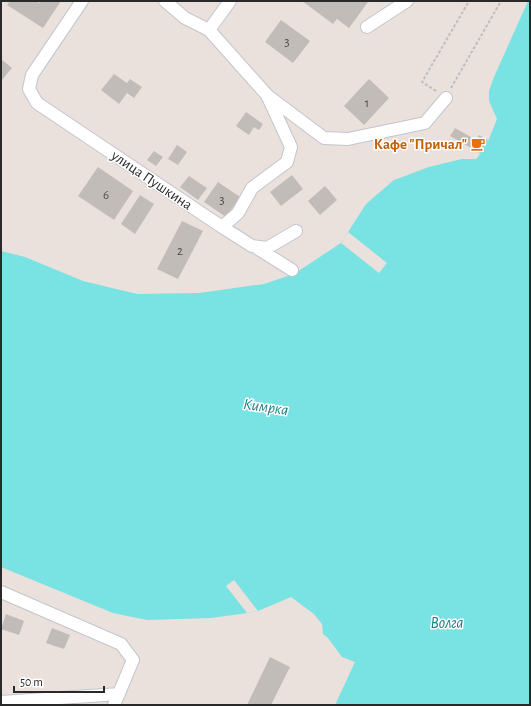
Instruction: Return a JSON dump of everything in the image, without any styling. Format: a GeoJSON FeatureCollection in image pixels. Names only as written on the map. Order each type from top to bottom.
{"type":"FeatureCollection","features":[{"type":"Feature","properties":{"kind":"street","name":"улица Пушкина"},"geometry":{"type":"LineString","coordinates":[[82,1],[32,75],[29,90],[38,103],[222,227],[292,270]]}},
{"type":"Feature","properties":{"kind":"street"},"geometry":{"type":"LineString","coordinates":[[165,1],[185,18],[209,30],[267,95],[324,138],[348,139],[425,123],[446,98]]}},
{"type":"Feature","properties":{"kind":"street"},"geometry":{"type":"LineString","coordinates":[[209,30],[230,1]]}},
{"type":"Feature","properties":{"kind":"street"},"geometry":{"type":"LineString","coordinates":[[367,27],[407,1]]}},
{"type":"Feature","properties":{"kind":"street"},"geometry":{"type":"LineString","coordinates":[[222,227],[238,213],[252,188],[287,162],[291,147],[267,95]]}},
{"type":"Feature","properties":{"kind":"street"},"geometry":{"type":"LineString","coordinates":[[252,246],[267,248],[296,231]]}},
{"type":"Feature","properties":{"kind":"street"},"geometry":{"type":"LineString","coordinates":[[1,592],[121,644],[133,660],[117,700],[1,702]]}},
{"type":"Feature","properties":{"kind":"path"},"geometry":{"type":"LineString","coordinates":[[469,1],[422,82],[446,98],[501,1]]}},
{"type":"Feature","properties":{"kind":"water"},"geometry":{"type":"Polygon","coordinates":[[[528,1],[530,1],[530,705],[335,705],[355,662],[342,657],[328,638],[323,634],[322,624],[314,614],[291,597],[258,611],[247,613],[211,618],[147,620],[113,613],[1,567],[1,251],[25,257],[83,281],[137,294],[199,293],[264,284],[294,274],[341,243],[366,204],[394,180],[429,167],[462,159],[476,159],[478,157],[489,139],[497,119],[489,101],[489,91],[528,1]]]}},
{"type":"Feature","properties":{"kind":"pier"},"geometry":{"type":"Polygon","coordinates":[[[348,232],[387,263],[379,273],[341,243],[348,232]]]}},
{"type":"Feature","properties":{"kind":"pier"},"geometry":{"type":"Polygon","coordinates":[[[234,580],[258,611],[247,613],[226,586],[234,580]]]}},
{"type":"Feature","properties":{"kind":"building"},"geometry":{"type":"Polygon","coordinates":[[[10,1],[36,1],[39,3],[41,1],[61,1],[43,28],[7,5],[10,1]]]}},
{"type":"Feature","properties":{"kind":"building"},"geometry":{"type":"Polygon","coordinates":[[[302,1],[368,2],[349,28],[337,19],[333,24],[302,1]]]}},
{"type":"Feature","properties":{"kind":"building"},"geometry":{"type":"Polygon","coordinates":[[[281,20],[310,41],[293,63],[265,42],[281,20]]]}},
{"type":"Feature","properties":{"kind":"building"},"geometry":{"type":"Polygon","coordinates":[[[1,59],[12,68],[1,81],[1,59]]]}},
{"type":"Feature","properties":{"kind":"building"},"geometry":{"type":"Polygon","coordinates":[[[114,74],[127,83],[130,79],[142,87],[134,98],[127,93],[119,104],[101,90],[114,74]]]}},
{"type":"Feature","properties":{"kind":"building"},"geometry":{"type":"Polygon","coordinates":[[[369,79],[389,98],[364,125],[344,106],[369,79]]]}},
{"type":"Feature","properties":{"kind":"building"},"geometry":{"type":"Polygon","coordinates":[[[246,112],[263,124],[259,130],[254,127],[249,135],[236,126],[246,112]]]}},
{"type":"Feature","properties":{"kind":"building"},"geometry":{"type":"Polygon","coordinates":[[[455,128],[476,140],[479,135],[488,140],[480,153],[450,136],[455,128]]]}},
{"type":"Feature","properties":{"kind":"building"},"geometry":{"type":"Polygon","coordinates":[[[177,145],[187,152],[178,165],[168,159],[177,145]]]}},
{"type":"Feature","properties":{"kind":"building"},"geometry":{"type":"Polygon","coordinates":[[[154,151],[163,157],[156,166],[147,160],[154,151]]]}},
{"type":"Feature","properties":{"kind":"building"},"geometry":{"type":"Polygon","coordinates":[[[98,167],[133,191],[114,220],[78,196],[98,167]]]}},
{"type":"Feature","properties":{"kind":"building"},"geometry":{"type":"Polygon","coordinates":[[[292,175],[303,189],[281,206],[270,192],[292,175]]]}},
{"type":"Feature","properties":{"kind":"building"},"geometry":{"type":"Polygon","coordinates":[[[189,176],[207,188],[198,200],[180,187],[189,176]]]}},
{"type":"Feature","properties":{"kind":"building"},"geometry":{"type":"Polygon","coordinates":[[[218,182],[240,197],[226,217],[204,202],[218,182]]]}},
{"type":"Feature","properties":{"kind":"building"},"geometry":{"type":"Polygon","coordinates":[[[325,186],[337,200],[320,215],[308,201],[325,186]]]}},
{"type":"Feature","properties":{"kind":"building"},"geometry":{"type":"Polygon","coordinates":[[[140,195],[154,204],[135,234],[121,224],[140,195]]]}},
{"type":"Feature","properties":{"kind":"building"},"geometry":{"type":"Polygon","coordinates":[[[182,221],[203,231],[178,279],[157,269],[182,221]]]}},
{"type":"Feature","properties":{"kind":"building"},"geometry":{"type":"Polygon","coordinates":[[[6,614],[24,621],[19,635],[1,629],[6,614]]]}},
{"type":"Feature","properties":{"kind":"building"},"geometry":{"type":"Polygon","coordinates":[[[52,628],[70,635],[64,649],[46,643],[52,628]]]}},
{"type":"Feature","properties":{"kind":"building"},"geometry":{"type":"Polygon","coordinates":[[[270,657],[290,667],[271,705],[247,705],[270,657]]]}},
{"type":"Feature","properties":{"kind":"place","name":"Кафе \"Причал\""},"geometry":{"type":"Point","coordinates":[478,144]}},
{"type":"Feature","properties":{"kind":"water label","name":"Кимрка"},"geometry":{"type":"Point","coordinates":[266,406]}},
{"type":"Feature","properties":{"kind":"water label","name":"Волга"},"geometry":{"type":"Point","coordinates":[447,622]}}]}
